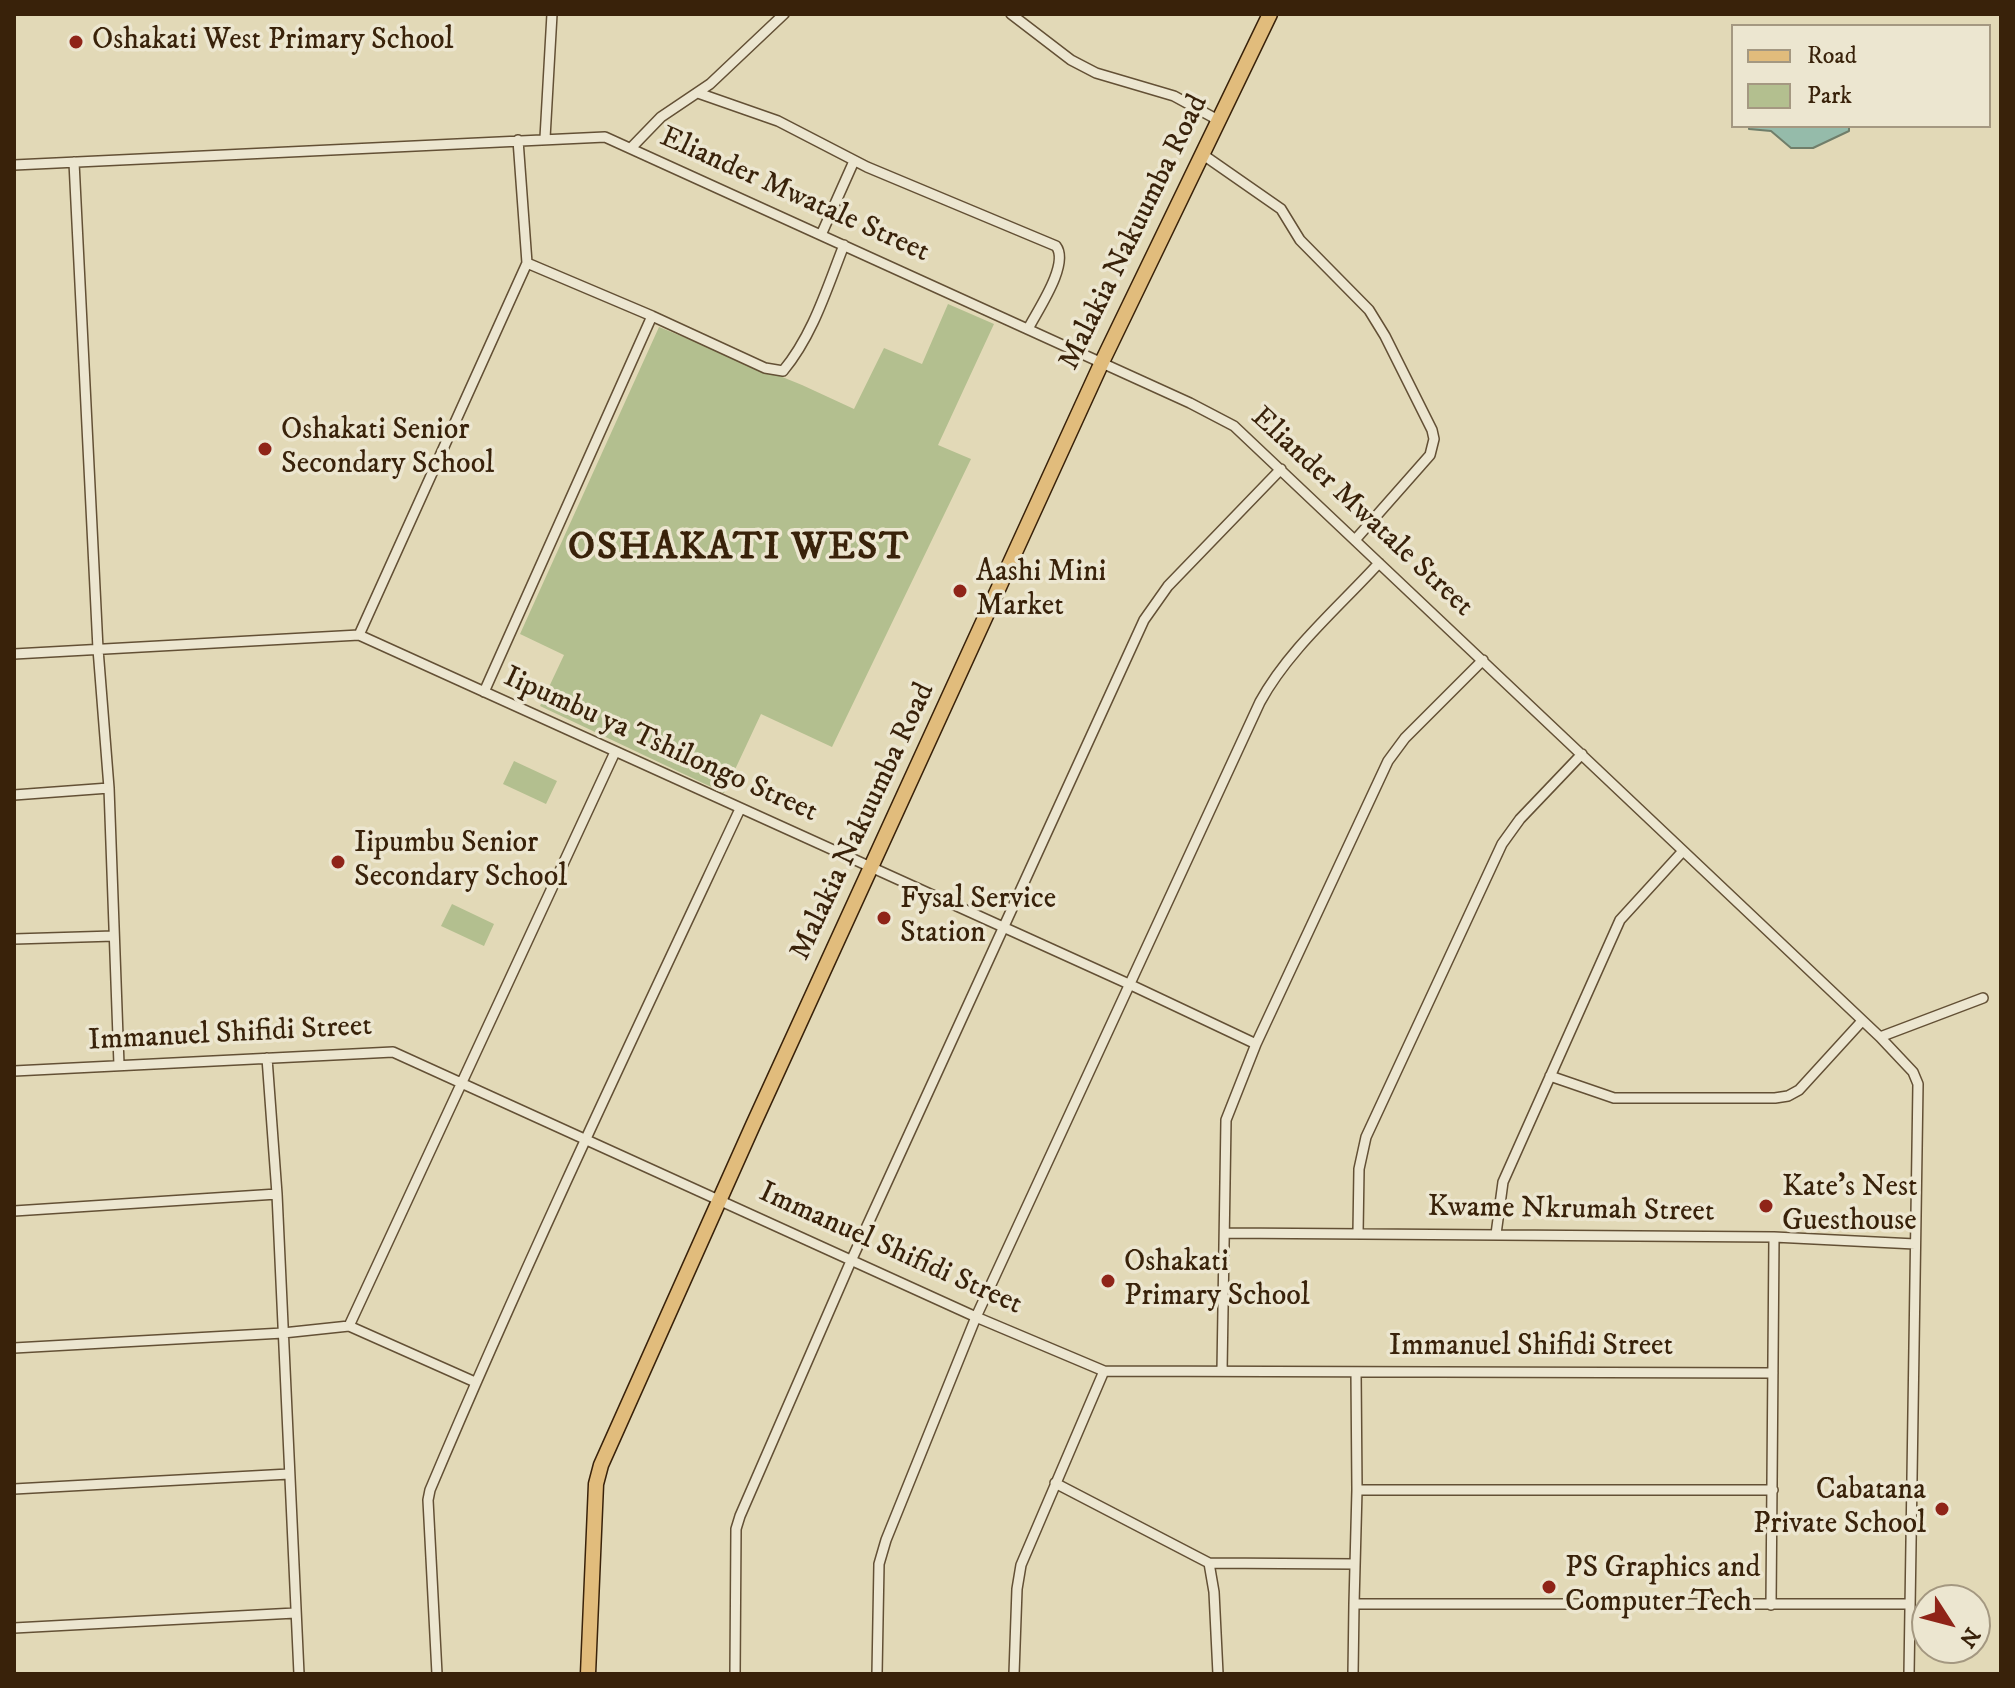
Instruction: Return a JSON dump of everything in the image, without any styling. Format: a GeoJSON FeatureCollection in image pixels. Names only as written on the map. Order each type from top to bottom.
{"type":"FeatureCollection","features":[{"type":"Feature","properties":{"kind":"main road","name":"Malakia Nakuumba Road"},"geometry":{"type":"LineString","coordinates":[[588,1674],[597,1474],[1102,362],[1270,14]]}},
{"type":"Feature","properties":{"kind":"street"},"geometry":{"type":"LineString","coordinates":[[545,138],[552,14]]}},
{"type":"Feature","properties":{"kind":"street"},"geometry":{"type":"LineString","coordinates":[[631,148],[661,117],[698,93],[784,14]]}},
{"type":"Feature","properties":{"kind":"street"},"geometry":{"type":"LineString","coordinates":[[1011,14],[1071,60],[1096,73],[1174,96],[1218,120]]}},
{"type":"Feature","properties":{"kind":"street"},"geometry":{"type":"LineString","coordinates":[[698,93],[778,121],[854,161],[1056,246],[1061,260],[1057,275],[1028,329]]}},
{"type":"Feature","properties":{"kind":"street","name":"Eliander Mwatale Street"},"geometry":{"type":"LineString","coordinates":[[14,165],[605,137],[1102,362],[1234,426],[1880,1037],[1913,1072],[1918,1084],[1909,1674]]}},
{"type":"Feature","properties":{"kind":"street"},"geometry":{"type":"LineString","coordinates":[[359,635],[527,263],[518,140]]}},
{"type":"Feature","properties":{"kind":"street"},"geometry":{"type":"LineString","coordinates":[[1202,154],[1281,209],[1300,240],[1369,310],[1432,430],[1434,439],[1430,455],[1355,540]]}},
{"type":"Feature","properties":{"kind":"street"},"geometry":{"type":"LineString","coordinates":[[821,235],[854,161]]}},
{"type":"Feature","properties":{"kind":"street"},"geometry":{"type":"LineString","coordinates":[[74,162],[98,649],[109,788],[119,1065]]}},
{"type":"Feature","properties":{"kind":"street"},"geometry":{"type":"LineString","coordinates":[[527,263],[765,368],[783,371],[797,355],[810,329],[844,245]]}},
{"type":"Feature","properties":{"kind":"street"},"geometry":{"type":"LineString","coordinates":[[484,692],[652,316]]}},
{"type":"Feature","properties":{"kind":"street"},"geometry":{"type":"LineString","coordinates":[[735,1674],[736,1529],[851,1261],[1156,600],[1281,469]]}},
{"type":"Feature","properties":{"kind":"street"},"geometry":{"type":"LineString","coordinates":[[877,1674],[881,1553],[976,1317],[1271,682],[1379,563]]}},
{"type":"Feature","properties":{"kind":"street","name":"Iipumbu ya Tshilongo Street"},"geometry":{"type":"LineString","coordinates":[[14,654],[359,635],[1256,1044]]}},
{"type":"Feature","properties":{"kind":"street"},"geometry":{"type":"LineString","coordinates":[[1222,1371],[1226,1120],[1256,1044],[1388,761],[1405,738],[1483,660]]}},
{"type":"Feature","properties":{"kind":"street"},"geometry":{"type":"LineString","coordinates":[[349,1326],[615,752]]}},
{"type":"Feature","properties":{"kind":"street"},"geometry":{"type":"LineString","coordinates":[[1358,1233],[1359,1169],[1366,1137],[1502,844],[1520,819],[1582,754]]}},
{"type":"Feature","properties":{"kind":"street"},"geometry":{"type":"LineString","coordinates":[[14,795],[109,788]]}},
{"type":"Feature","properties":{"kind":"street"},"geometry":{"type":"LineString","coordinates":[[437,1674],[428,1500],[475,1382],[740,809]]}},
{"type":"Feature","properties":{"kind":"street"},"geometry":{"type":"LineString","coordinates":[[1496,1234],[1503,1182],[1620,920],[1683,851]]}},
{"type":"Feature","properties":{"kind":"street"},"geometry":{"type":"LineString","coordinates":[[14,939],[114,936]]}},
{"type":"Feature","properties":{"kind":"street"},"geometry":{"type":"LineString","coordinates":[[1880,1037],[1983,998]]}},
{"type":"Feature","properties":{"kind":"street"},"geometry":{"type":"LineString","coordinates":[[1550,1076],[1614,1098],[1788,1096],[1799,1090],[1862,1021]]}},
{"type":"Feature","properties":{"kind":"street","name":"Immanuel Shifidi Street"},"geometry":{"type":"LineString","coordinates":[[14,1071],[393,1052],[851,1261],[1104,1371],[1773,1373]]}},
{"type":"Feature","properties":{"kind":"street"},"geometry":{"type":"LineString","coordinates":[[267,1058],[277,1194],[299,1674]]}},
{"type":"Feature","properties":{"kind":"street"},"geometry":{"type":"LineString","coordinates":[[14,1211],[277,1194]]}},
{"type":"Feature","properties":{"kind":"street","name":"Kwame Nkrumah Street"},"geometry":{"type":"LineString","coordinates":[[1226,1233],[1774,1237],[1915,1244]]}},
{"type":"Feature","properties":{"kind":"street"},"geometry":{"type":"LineString","coordinates":[[1771,1605],[1774,1237]]}},
{"type":"Feature","properties":{"kind":"street"},"geometry":{"type":"LineString","coordinates":[[14,1348],[283,1333],[349,1326],[475,1382]]}},
{"type":"Feature","properties":{"kind":"street"},"geometry":{"type":"LineString","coordinates":[[1014,1674],[1018,1577],[1104,1371]]}},
{"type":"Feature","properties":{"kind":"street"},"geometry":{"type":"LineString","coordinates":[[1353,1674],[1356,1372]]}},
{"type":"Feature","properties":{"kind":"street"},"geometry":{"type":"LineString","coordinates":[[14,1489],[289,1474]]}},
{"type":"Feature","properties":{"kind":"street"},"geometry":{"type":"LineString","coordinates":[[1055,1483],[1209,1563],[1355,1564]]}},
{"type":"Feature","properties":{"kind":"street"},"geometry":{"type":"LineString","coordinates":[[1357,1490],[1773,1490]]}},
{"type":"Feature","properties":{"kind":"street"},"geometry":{"type":"LineString","coordinates":[[1209,1563],[1215,1604],[1218,1674]]}},
{"type":"Feature","properties":{"kind":"street"},"geometry":{"type":"LineString","coordinates":[[1354,1604],[1910,1604]]}},
{"type":"Feature","properties":{"kind":"street"},"geometry":{"type":"LineString","coordinates":[[14,1628],[295,1613]]}},
{"type":"Feature","properties":{"kind":"green space"},"geometry":{"type":"Polygon","coordinates":[[[948,304],[994,324],[938,445],[971,459],[832,747],[761,714],[724,793],[540,706],[564,655],[520,634],[659,327],[854,409],[884,348],[922,364],[948,304]]]}},
{"type":"Feature","properties":{"kind":"green space"},"geometry":{"type":"Polygon","coordinates":[[[514,761],[557,781],[546,804],[503,784],[514,761]]]}},
{"type":"Feature","properties":{"kind":"green space"},"geometry":{"type":"Polygon","coordinates":[[[452,904],[494,924],[484,946],[441,926],[452,904]]]}},
{"type":"Feature","properties":{"kind":"shaded area"},"geometry":{"type":"Polygon","coordinates":[[[1849,128],[1849,131],[1813,148],[1791,148],[1771,131],[1749,129],[1849,128]]]}},
{"type":"Feature","properties":{"kind":"place","name":"Oshakati West Primary School"},"geometry":{"type":"Point","coordinates":[76,42]}},
{"type":"Feature","properties":{"kind":"place","name":"Oshakati Senior Secondary School"},"geometry":{"type":"Point","coordinates":[265,449]}},
{"type":"Feature","properties":{"kind":"place","name":"Aashi Mini Market"},"geometry":{"type":"Point","coordinates":[960,591]}},
{"type":"Feature","properties":{"kind":"place","name":"Iipumbu Senior Secondary School"},"geometry":{"type":"Point","coordinates":[338,862]}},
{"type":"Feature","properties":{"kind":"place","name":"Fysal Service Station"},"geometry":{"type":"Point","coordinates":[884,918]}},
{"type":"Feature","properties":{"kind":"place","name":"Kate's Nest Guesthouse"},"geometry":{"type":"Point","coordinates":[1766,1206]}},
{"type":"Feature","properties":{"kind":"place","name":"Oshakati Primary School"},"geometry":{"type":"Point","coordinates":[1108,1281]}},
{"type":"Feature","properties":{"kind":"place","name":"Cabatana Private School"},"geometry":{"type":"Point","coordinates":[1942,1509]}},
{"type":"Feature","properties":{"kind":"place","name":"PS Graphics and Computer Tech"},"geometry":{"type":"Point","coordinates":[1549,1587]}},
{"type":"Feature","properties":{"kind":"district","name":"OSHAKATI WEST"},"geometry":{"type":"Point","coordinates":[739,550]}}]}
